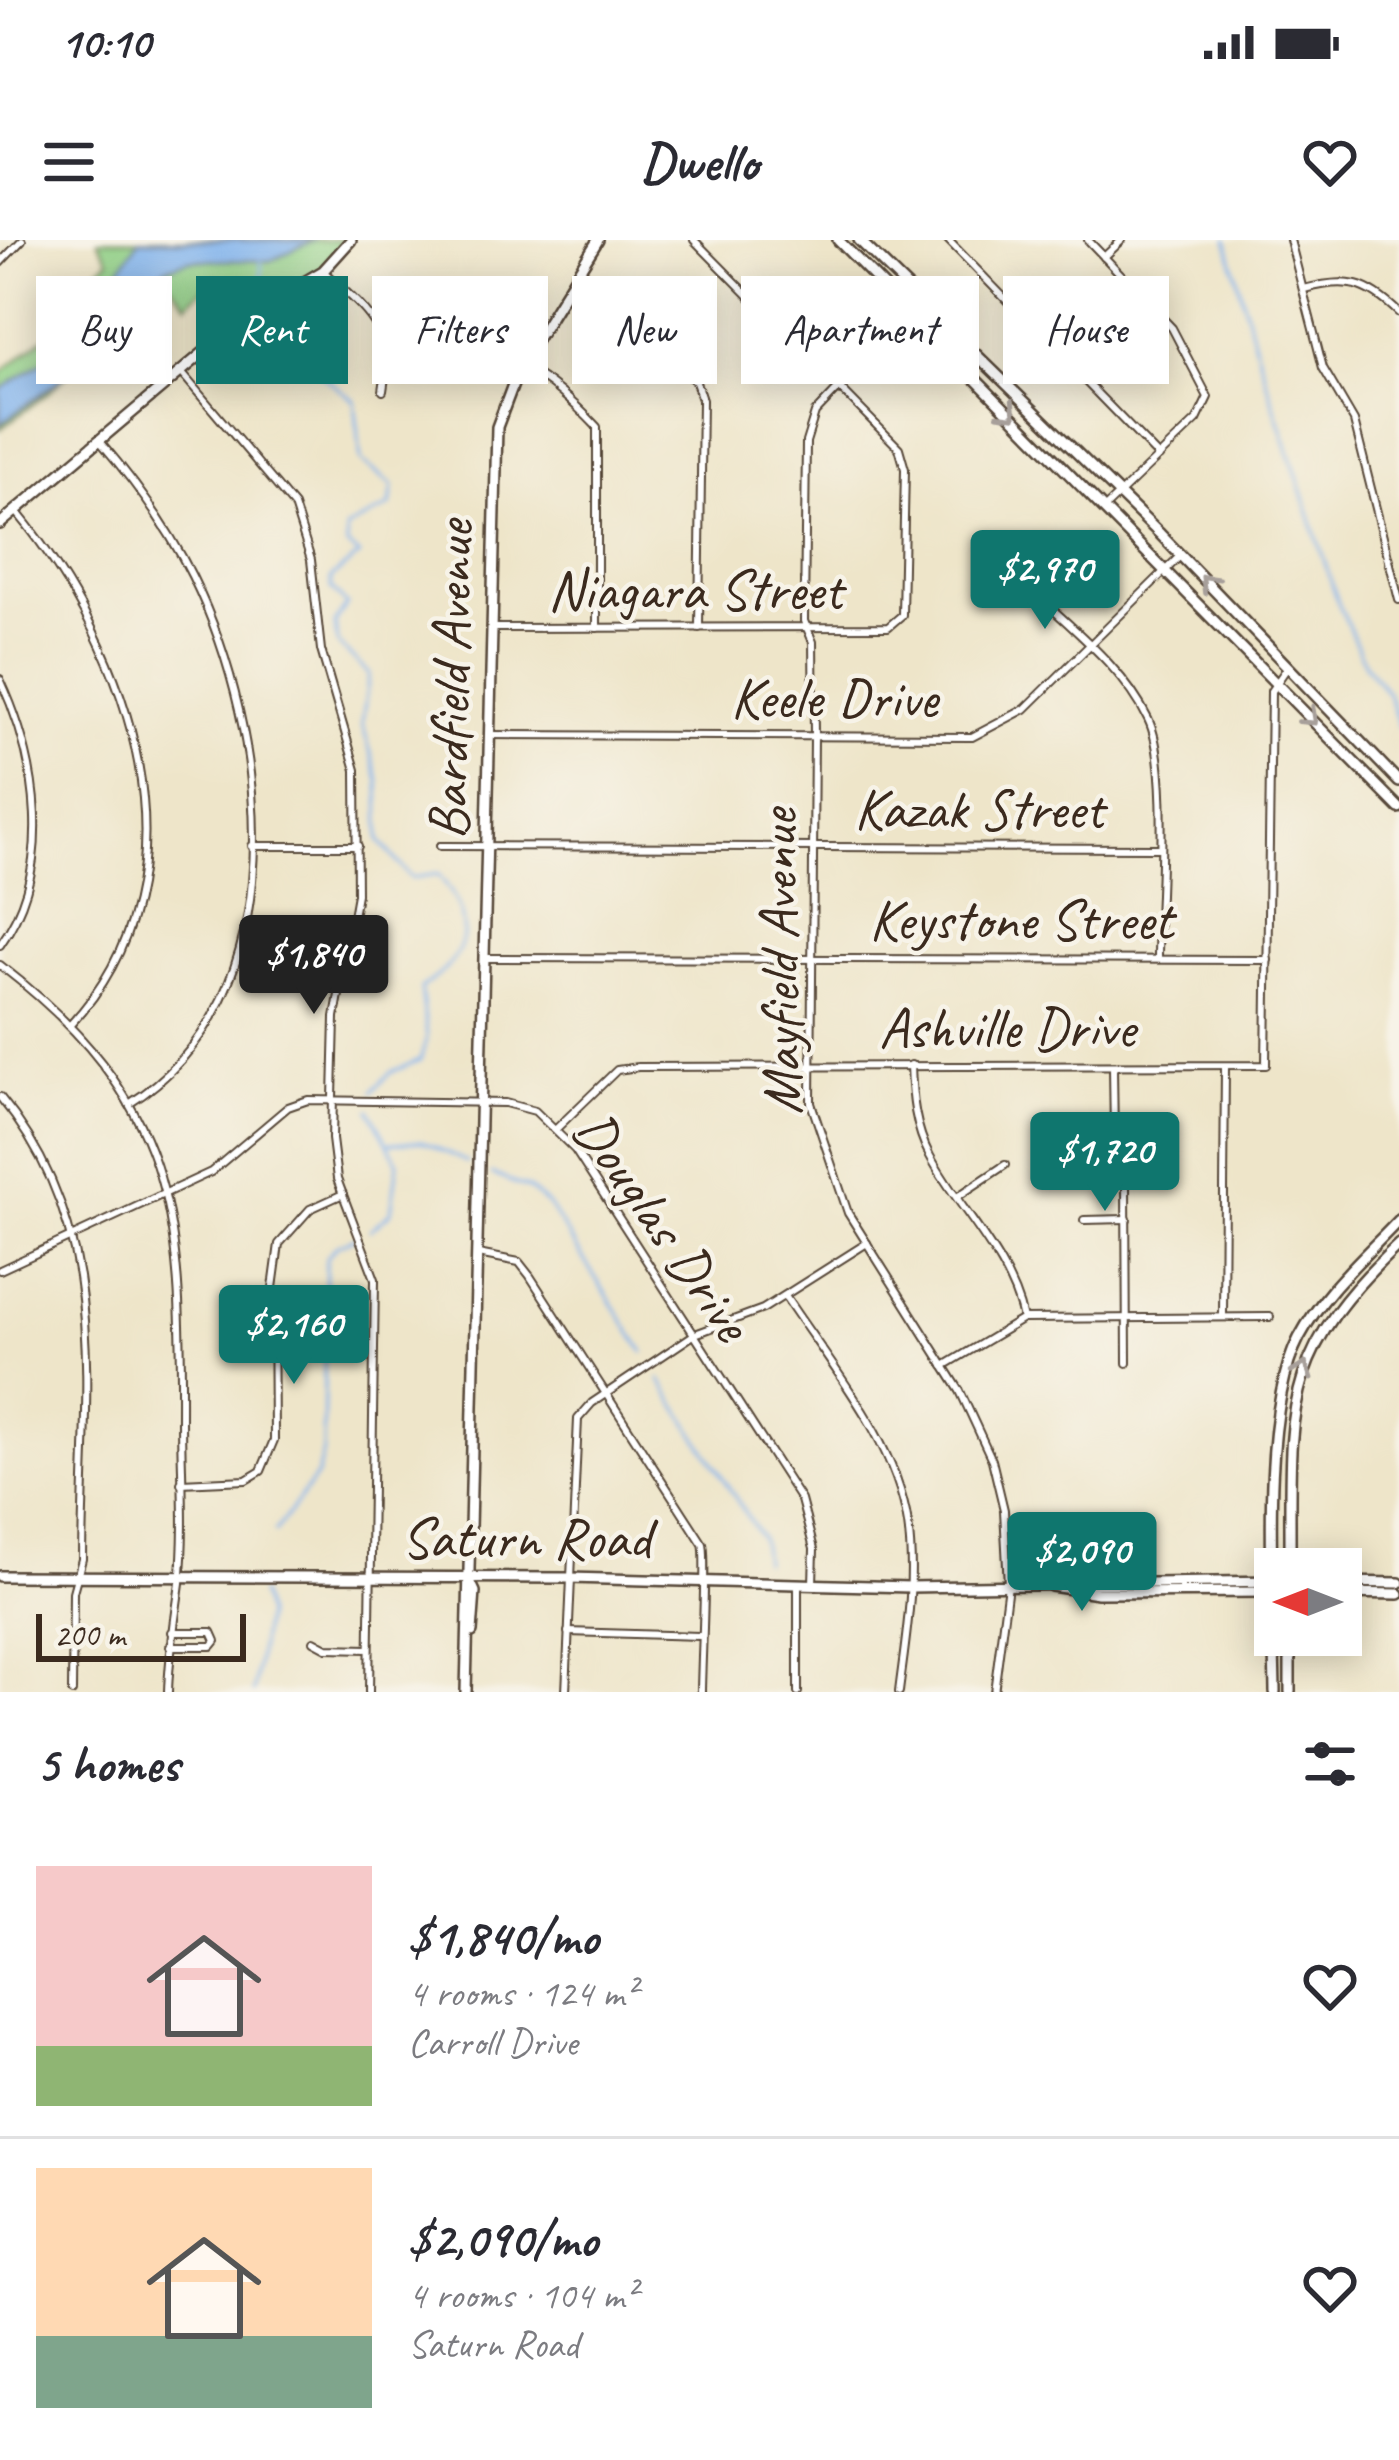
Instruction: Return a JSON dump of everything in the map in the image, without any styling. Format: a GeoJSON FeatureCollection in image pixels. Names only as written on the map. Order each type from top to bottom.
{"type":"FeatureCollection","features":[{"type":"Feature","properties":{"kind":"street"},"geometry":{"type":"LineString","coordinates":[[0,263],[22,240]]}},
{"type":"Feature","properties":{"kind":"street"},"geometry":{"type":"LineString","coordinates":[[0,524],[248,315],[322,272],[351,240]]}},
{"type":"Feature","properties":{"kind":"street","name":"Bardfield Avenue"},"geometry":{"type":"LineString","coordinates":[[548,321],[598,240]]}},
{"type":"Feature","properties":{"kind":"street"},"geometry":{"type":"LineString","coordinates":[[694,240],[840,386]]}},
{"type":"Feature","properties":{"kind":"street"},"geometry":{"type":"LineString","coordinates":[[838,240],[873,276]]}},
{"type":"Feature","properties":{"kind":"street"},"geometry":{"type":"LineString","coordinates":[[859,240],[895,276]]}},
{"type":"Feature","properties":{"kind":"street"},"geometry":{"type":"LineString","coordinates":[[948,240],[1159,457]]}},
{"type":"Feature","properties":{"kind":"street"},"geometry":{"type":"LineString","coordinates":[[1088,240],[1163,316],[1205,386],[1205,410],[1105,508]]}},
{"type":"Feature","properties":{"kind":"street"},"geometry":{"type":"LineString","coordinates":[[1104,257],[1123,240]]}},
{"type":"Feature","properties":{"kind":"street"},"geometry":{"type":"LineString","coordinates":[[1290,240],[1323,368],[1354,422],[1399,600]]}},
{"type":"Feature","properties":{"kind":"street"},"geometry":{"type":"LineString","coordinates":[[322,272],[374,318],[382,333],[388,363],[382,392]]}},
{"type":"Feature","properties":{"kind":"street"},"geometry":{"type":"LineString","coordinates":[[577,275],[607,295],[696,382],[702,400],[699,628]]}},
{"type":"Feature","properties":{"kind":"street"},"geometry":{"type":"LineString","coordinates":[[1304,289],[1334,281],[1363,283],[1399,313]]}},
{"type":"Feature","properties":{"kind":"street"},"geometry":{"type":"LineString","coordinates":[[979,359],[1181,555],[1399,782]]}},
{"type":"Feature","properties":{"kind":"street"},"geometry":{"type":"LineString","coordinates":[[180,371],[294,506],[306,531],[322,650],[356,770],[353,927],[335,1017],[332,1100],[333,1165],[375,1280],[369,1692]]}},
{"type":"Feature","properties":{"kind":"street"},"geometry":{"type":"LineString","coordinates":[[548,382],[597,427],[597,628]]}},
{"type":"Feature","properties":{"kind":"street"},"geometry":{"type":"LineString","coordinates":[[979,383],[1399,808]]}},
{"type":"Feature","properties":{"kind":"street","name":"Bardfield Avenue"},"geometry":{"type":"LineString","coordinates":[[466,1692],[497,427],[513,384]]}},
{"type":"Feature","properties":{"kind":"street","name":"Niagara Street"},"geometry":{"type":"LineString","coordinates":[[494,628],[896,625],[904,602],[904,458],[840,386]]}},
{"type":"Feature","properties":{"kind":"street","name":"Mayfield Avenue"},"geometry":{"type":"LineString","coordinates":[[840,386],[814,413],[806,442],[806,629],[812,642],[814,736],[811,1103],[836,1187],[944,1366],[992,1460],[1004,1510],[1008,1585],[994,1692]]}},
{"type":"Feature","properties":{"kind":"street"},"geometry":{"type":"LineString","coordinates":[[99,440],[135,483],[175,546],[208,612],[238,701],[252,847],[246,924],[214,1014],[185,1061],[129,1104]]}},
{"type":"Feature","properties":{"kind":"street"},"geometry":{"type":"LineString","coordinates":[[16,511],[64,573],[98,630],[120,689],[137,761],[142,848],[135,920],[110,976],[70,1024]]}},
{"type":"Feature","properties":{"kind":"street"},"geometry":{"type":"LineString","coordinates":[[1385,548],[1399,542]]}},
{"type":"Feature","properties":{"kind":"street","name":"Keele Drive"},"geometry":{"type":"LineString","coordinates":[[488,735],[972,737],[1012,720],[1181,555]]}},
{"type":"Feature","properties":{"kind":"street"},"geometry":{"type":"LineString","coordinates":[[1031,589],[1138,699],[1151,724],[1159,770],[1158,959]]}},
{"type":"Feature","properties":{"kind":"street"},"geometry":{"type":"LineString","coordinates":[[1268,960],[1273,683],[1287,668]]}},
{"type":"Feature","properties":{"kind":"street"},"geometry":{"type":"LineString","coordinates":[[0,679],[25,752],[34,860],[27,902],[0,945]]}},
{"type":"Feature","properties":{"kind":"street"},"geometry":{"type":"LineString","coordinates":[[1346,753],[1357,742]]}},
{"type":"Feature","properties":{"kind":"street"},"geometry":{"type":"LineString","coordinates":[[252,847],[358,846]]}},
{"type":"Feature","properties":{"kind":"street","name":"Kazak Street"},"geometry":{"type":"LineString","coordinates":[[440,846],[1158,848]]}},
{"type":"Feature","properties":{"kind":"street","name":"Keystone Street"},"geometry":{"type":"LineString","coordinates":[[487,958],[1268,960]]}},
{"type":"Feature","properties":{"kind":"street","name":"Ashville Drive"},"geometry":{"type":"LineString","coordinates":[[556,1129],[617,1070],[811,1065],[1266,1066],[1268,960]]}},
{"type":"Feature","properties":{"kind":"street"},"geometry":{"type":"LineString","coordinates":[[0,965],[70,1024],[129,1104],[166,1193],[180,1272],[181,1483],[180,1577],[168,1692]]}},
{"type":"Feature","properties":{"kind":"street"},"geometry":{"type":"LineString","coordinates":[[911,1065],[920,1131],[1010,1281],[1023,1319]]}},
{"type":"Feature","properties":{"kind":"street"},"geometry":{"type":"LineString","coordinates":[[1114,1066],[1114,1137],[1126,1184],[1127,1363]]}},
{"type":"Feature","properties":{"kind":"street"},"geometry":{"type":"LineString","coordinates":[[1223,1316],[1225,1067]]}},
{"type":"Feature","properties":{"kind":"street"},"geometry":{"type":"LineString","coordinates":[[0,1097],[28,1131],[59,1185],[83,1292],[82,1559],[77,1576],[73,1692]]}},
{"type":"Feature","properties":{"kind":"street","name":"Douglas Drive"},"geometry":{"type":"LineString","coordinates":[[0,1270],[224,1162],[288,1107],[332,1100],[481,1102],[536,1111],[556,1129],[801,1500],[814,1549],[814,1584]]}},
{"type":"Feature","properties":{"kind":"street"},"geometry":{"type":"LineString","coordinates":[[957,1197],[1005,1165]]}},
{"type":"Feature","properties":{"kind":"street"},"geometry":{"type":"LineString","coordinates":[[181,1483],[246,1480],[261,1472],[274,1440],[274,1288],[279,1244],[310,1209],[343,1194]]}},
{"type":"Feature","properties":{"kind":"street"},"geometry":{"type":"LineString","coordinates":[[1084,1220],[1126,1220]]}},
{"type":"Feature","properties":{"kind":"street"},"geometry":{"type":"LineString","coordinates":[[1274,1548],[1275,1428],[1287,1367],[1304,1330],[1338,1281],[1399,1220]]}},
{"type":"Feature","properties":{"kind":"street"},"geometry":{"type":"LineString","coordinates":[[566,1692],[575,1429],[592,1402],[695,1334],[784,1296],[867,1243]]}},
{"type":"Feature","properties":{"kind":"street"},"geometry":{"type":"LineString","coordinates":[[1290,1548],[1291,1429],[1297,1383],[1315,1339],[1346,1294],[1399,1244]]}},
{"type":"Feature","properties":{"kind":"street"},"geometry":{"type":"LineString","coordinates":[[478,1253],[518,1262],[703,1544],[708,1554],[702,1580],[700,1692]]}},
{"type":"Feature","properties":{"kind":"street"},"geometry":{"type":"LineString","coordinates":[[784,1296],[892,1465],[908,1522],[910,1587],[898,1692]]}},
{"type":"Feature","properties":{"kind":"street"},"geometry":{"type":"LineString","coordinates":[[944,1366],[1023,1319],[1270,1317]]}},
{"type":"Feature","properties":{"kind":"street"},"geometry":{"type":"LineString","coordinates":[[1275,1428],[1291,1429]]}},
{"type":"Feature","properties":{"kind":"street","name":"Saturn Road"},"geometry":{"type":"LineString","coordinates":[[0,1576],[569,1578],[910,1587],[1254,1581]]}},
{"type":"Feature","properties":{"kind":"street"},"geometry":{"type":"LineString","coordinates":[[1362,1589],[1399,1583]]}},
{"type":"Feature","properties":{"kind":"street"},"geometry":{"type":"LineString","coordinates":[[798,1584],[798,1692]]}},
{"type":"Feature","properties":{"kind":"street","name":"Saturn Road"},"geometry":{"type":"LineString","coordinates":[[1051,1586],[1098,1593],[1254,1592]]}},
{"type":"Feature","properties":{"kind":"street"},"geometry":{"type":"LineString","coordinates":[[1362,1587],[1399,1594]]}},
{"type":"Feature","properties":{"kind":"street"},"geometry":{"type":"LineString","coordinates":[[170,1646],[212,1646],[216,1641],[212,1632],[171,1631]]}},
{"type":"Feature","properties":{"kind":"street"},"geometry":{"type":"LineString","coordinates":[[568,1632],[700,1636]]}},
{"type":"Feature","properties":{"kind":"street"},"geometry":{"type":"LineString","coordinates":[[314,1641],[327,1648],[370,1649]]}},
{"type":"Feature","properties":{"kind":"street"},"geometry":{"type":"LineString","coordinates":[[1275,1656],[1275,1692]]}},
{"type":"Feature","properties":{"kind":"street"},"geometry":{"type":"LineString","coordinates":[[1290,1656],[1290,1692]]}},
{"type":"Feature","properties":{"kind":"green space"},"geometry":{"type":"Polygon","coordinates":[[[98,240],[346,240],[321,270],[310,276],[196,276],[196,296],[187,304],[172,286],[172,276],[90,276],[109,260],[98,240]]]}},
{"type":"Feature","properties":{"kind":"green space"},"geometry":{"type":"Polygon","coordinates":[[[36,344],[36,384],[57,384],[0,429],[0,373],[36,344]]]}},
{"type":"Feature","properties":{"kind":"water"},"geometry":{"type":"Polygon","coordinates":[[[139,240],[315,240],[270,261],[189,260],[158,276],[115,276],[139,240]]]}},
{"type":"Feature","properties":{"kind":"water"},"geometry":{"type":"Polygon","coordinates":[[[36,366],[36,384],[54,384],[0,424],[0,390],[36,366]]]}},
{"type":"Feature","properties":{"kind":"waterway"},"geometry":{"type":"LineString","coordinates":[[1227,240],[1254,343],[1338,603],[1366,666],[1388,694],[1399,726]]}},
{"type":"Feature","properties":{"kind":"waterway"},"geometry":{"type":"LineString","coordinates":[[261,260],[262,276]]}},
{"type":"Feature","properties":{"kind":"waterway"},"geometry":{"type":"LineString","coordinates":[[333,384],[355,401],[361,461],[393,485],[390,506],[346,529],[347,546],[360,555],[331,578],[331,588],[347,605],[335,623],[337,643],[369,674],[362,723],[379,780],[380,841],[411,878],[438,874],[451,891],[463,923],[459,951],[421,988],[427,1037],[420,1060],[391,1072],[373,1091]]}},
{"type":"Feature","properties":{"kind":"waterway"},"geometry":{"type":"LineString","coordinates":[[370,1110],[398,1163],[391,1212],[370,1230]]}},
{"type":"Feature","properties":{"kind":"waterway"},"geometry":{"type":"LineString","coordinates":[[390,1143],[422,1141],[467,1162]]}},
{"type":"Feature","properties":{"kind":"waterway"},"geometry":{"type":"LineString","coordinates":[[492,1174],[529,1189],[548,1205],[644,1352]]}},
{"type":"Feature","properties":{"kind":"waterway"},"geometry":{"type":"LineString","coordinates":[[275,1532],[317,1475],[323,1451],[326,1258],[336,1246],[354,1238]]}},
{"type":"Feature","properties":{"kind":"waterway"},"geometry":{"type":"LineString","coordinates":[[660,1379],[761,1538],[764,1561]]}},
{"type":"Feature","properties":{"kind":"waterway"},"geometry":{"type":"LineString","coordinates":[[253,1692],[265,1615],[260,1594]]}}]}
